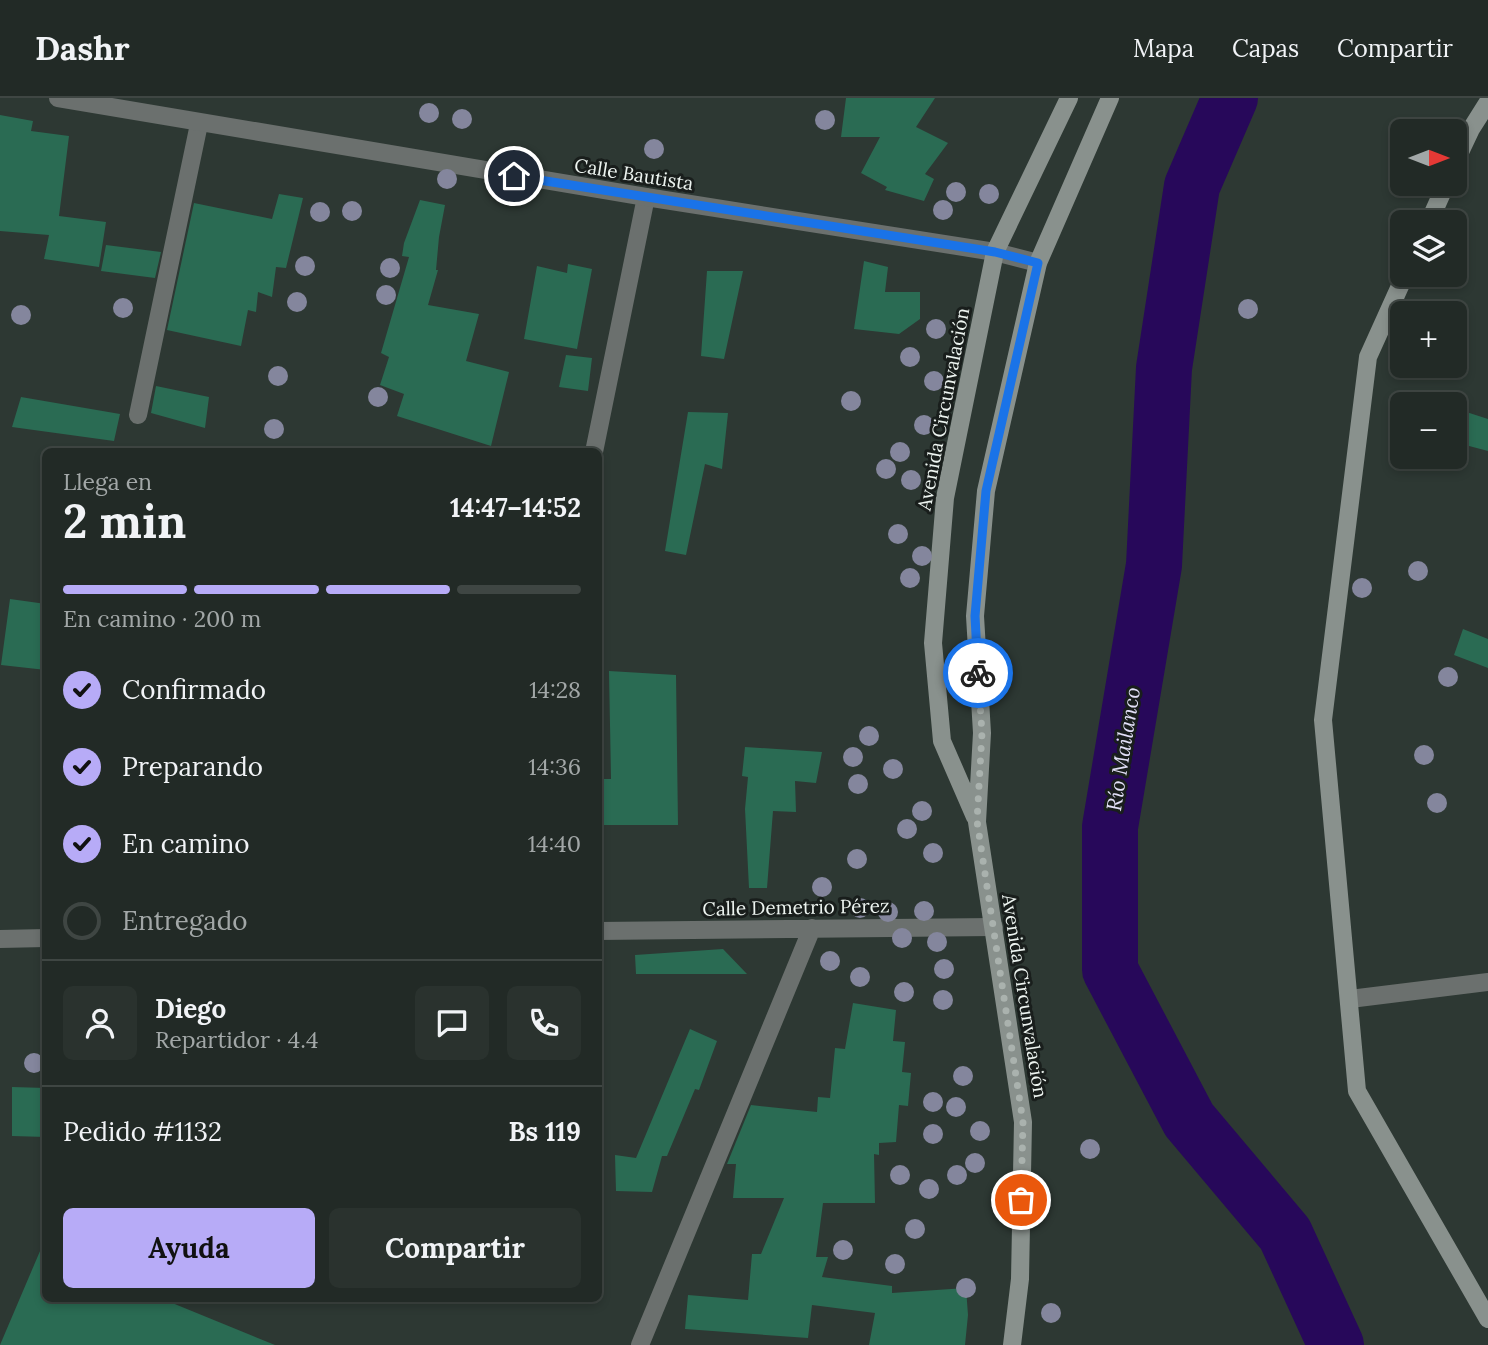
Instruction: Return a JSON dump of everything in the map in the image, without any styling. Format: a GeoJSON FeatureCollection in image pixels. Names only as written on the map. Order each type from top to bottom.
{"type":"FeatureCollection","features":[{"type":"Feature","properties":{"kind":"main road","name":"Avenida Circunvalación"},"geometry":{"type":"LineString","coordinates":[[977,821],[942,741],[933,643],[945,498],[995,252],[1069,98]]}},
{"type":"Feature","properties":{"kind":"main road","name":"Avenida Circunvalación"},"geometry":{"type":"LineString","coordinates":[[1012,1345],[1020,1279],[1023,1122],[977,821],[982,733],[975,616],[986,491],[1038,263],[1110,98]]}},
{"type":"Feature","properties":{"kind":"main road"},"geometry":{"type":"LineString","coordinates":[[1467,137],[1488,102]]}},
{"type":"Feature","properties":{"kind":"main road"},"geometry":{"type":"LineString","coordinates":[[1400,287],[1368,357],[1323,720],[1357,1091],[1488,1319]]}},
{"type":"Feature","properties":{"kind":"street","name":"Calle Bautista"},"geometry":{"type":"LineString","coordinates":[[58,98],[198,124],[995,252],[1038,263]]}},
{"type":"Feature","properties":{"kind":"street"},"geometry":{"type":"LineString","coordinates":[[138,415],[198,124]]}},
{"type":"Feature","properties":{"kind":"street"},"geometry":{"type":"LineString","coordinates":[[595,448],[646,197]]}},
{"type":"Feature","properties":{"kind":"street","name":"Calle Demetrio Pérez"},"geometry":{"type":"LineString","coordinates":[[602,931],[994,927]]}},
{"type":"Feature","properties":{"kind":"street"},"geometry":{"type":"LineString","coordinates":[[640,1345],[812,928]]}},
{"type":"Feature","properties":{"kind":"street"},"geometry":{"type":"LineString","coordinates":[[0,939],[42,938]]}},
{"type":"Feature","properties":{"kind":"street"},"geometry":{"type":"LineString","coordinates":[[1350,999],[1488,982]]}},
{"type":"Feature","properties":{"kind":"building"},"geometry":{"type":"Polygon","coordinates":[[[846,98],[935,98],[916,127],[948,143],[925,174],[934,179],[924,201],[885,190],[887,187],[861,173],[880,137],[841,137],[846,98]]]}},
{"type":"Feature","properties":{"kind":"building"},"geometry":{"type":"Polygon","coordinates":[[[0,115],[33,121],[31,131],[69,136],[59,216],[106,222],[99,267],[44,259],[49,235],[0,231],[0,115]]]}},
{"type":"Feature","properties":{"kind":"building"},"geometry":{"type":"Polygon","coordinates":[[[279,194],[303,198],[286,268],[276,267],[272,297],[258,292],[256,312],[248,310],[241,346],[167,330],[194,203],[272,219],[279,194]]]}},
{"type":"Feature","properties":{"kind":"building"},"geometry":{"type":"Polygon","coordinates":[[[420,200],[445,205],[439,237],[438,270],[428,305],[479,314],[466,361],[509,372],[491,446],[397,416],[404,394],[380,385],[389,357],[381,353],[409,257],[402,256],[404,243],[420,200]]]}},
{"type":"Feature","properties":{"kind":"building"},"geometry":{"type":"Polygon","coordinates":[[[106,245],[161,252],[155,278],[101,271],[106,245]]]}},
{"type":"Feature","properties":{"kind":"building"},"geometry":{"type":"Polygon","coordinates":[[[864,261],[888,267],[885,292],[920,292],[920,319],[899,334],[854,329],[864,261]]]}},
{"type":"Feature","properties":{"kind":"building"},"geometry":{"type":"Polygon","coordinates":[[[568,264],[592,269],[577,349],[524,339],[537,266],[567,273],[568,264]]]}},
{"type":"Feature","properties":{"kind":"building"},"geometry":{"type":"Polygon","coordinates":[[[707,271],[743,271],[724,359],[701,356],[707,271]]]}},
{"type":"Feature","properties":{"kind":"building"},"geometry":{"type":"Polygon","coordinates":[[[566,355],[592,358],[588,391],[559,387],[566,355]]]}},
{"type":"Feature","properties":{"kind":"building"},"geometry":{"type":"Polygon","coordinates":[[[156,386],[209,397],[205,428],[151,413],[156,386]]]}},
{"type":"Feature","properties":{"kind":"building"},"geometry":{"type":"Polygon","coordinates":[[[21,397],[120,414],[114,441],[12,427],[21,397]]]}},
{"type":"Feature","properties":{"kind":"building"},"geometry":{"type":"Polygon","coordinates":[[[688,412],[728,413],[722,469],[705,464],[686,555],[665,551],[688,412]]]}},
{"type":"Feature","properties":{"kind":"building"},"geometry":{"type":"Polygon","coordinates":[[[1467,412],[1488,419],[1488,451],[1467,445],[1467,412]]]}},
{"type":"Feature","properties":{"kind":"building"},"geometry":{"type":"Polygon","coordinates":[[[10,599],[42,603],[42,670],[1,665],[10,599]]]}},
{"type":"Feature","properties":{"kind":"building"},"geometry":{"type":"Polygon","coordinates":[[[1463,629],[1488,639],[1488,668],[1454,655],[1463,629]]]}},
{"type":"Feature","properties":{"kind":"building"},"geometry":{"type":"Polygon","coordinates":[[[609,671],[676,675],[678,825],[602,825],[602,779],[611,779],[609,671]]]}},
{"type":"Feature","properties":{"kind":"building"},"geometry":{"type":"Polygon","coordinates":[[[745,747],[822,752],[816,783],[795,781],[796,812],[773,811],[767,888],[749,888],[745,809],[748,777],[742,776],[745,747]]]}},
{"type":"Feature","properties":{"kind":"building"},"geometry":{"type":"Polygon","coordinates":[[[723,949],[747,974],[636,974],[635,955],[723,949]]]}},
{"type":"Feature","properties":{"kind":"building"},"geometry":{"type":"Polygon","coordinates":[[[853,1003],[896,1010],[893,1041],[905,1042],[902,1072],[911,1073],[908,1106],[899,1105],[896,1142],[879,1143],[879,1155],[874,1154],[875,1203],[823,1203],[816,1257],[828,1257],[822,1277],[892,1286],[892,1293],[966,1288],[968,1315],[965,1345],[869,1345],[875,1313],[812,1305],[808,1338],[685,1329],[688,1295],[748,1300],[752,1254],[761,1254],[784,1198],[733,1198],[736,1164],[727,1164],[751,1105],[817,1112],[818,1097],[830,1098],[835,1048],[845,1049],[853,1003]]]}},
{"type":"Feature","properties":{"kind":"building"},"geometry":{"type":"Polygon","coordinates":[[[690,1029],[717,1041],[699,1090],[695,1089],[667,1156],[662,1156],[652,1192],[616,1191],[615,1155],[636,1158],[690,1029]]]}},
{"type":"Feature","properties":{"kind":"building"},"geometry":{"type":"Polygon","coordinates":[[[12,1087],[42,1088],[42,1137],[12,1136],[12,1087]]]}},
{"type":"Feature","properties":{"kind":"building"},"geometry":{"type":"Polygon","coordinates":[[[42,1246],[42,1302],[170,1302],[275,1345],[0,1345],[42,1246]]]}},
{"type":"Feature","properties":{"kind":"waterway","name":"Río Mailanco"},"geometry":{"type":"LineString","coordinates":[[1230,98],[1192,186],[1164,368],[1154,565],[1110,827],[1110,970],[1189,1120],[1285,1234],[1336,1345]]}},
{"type":"Feature","properties":{"kind":"way so far"},"geometry":{"type":"LineString","coordinates":[[978,673],[982,733],[977,821],[1008,1008],[1023,1122],[1021,1200]]}},
{"type":"Feature","properties":{"kind":"route"},"geometry":{"type":"LineString","coordinates":[[514,176],[995,252],[1038,263],[986,491],[975,616],[978,673]]}}]}
